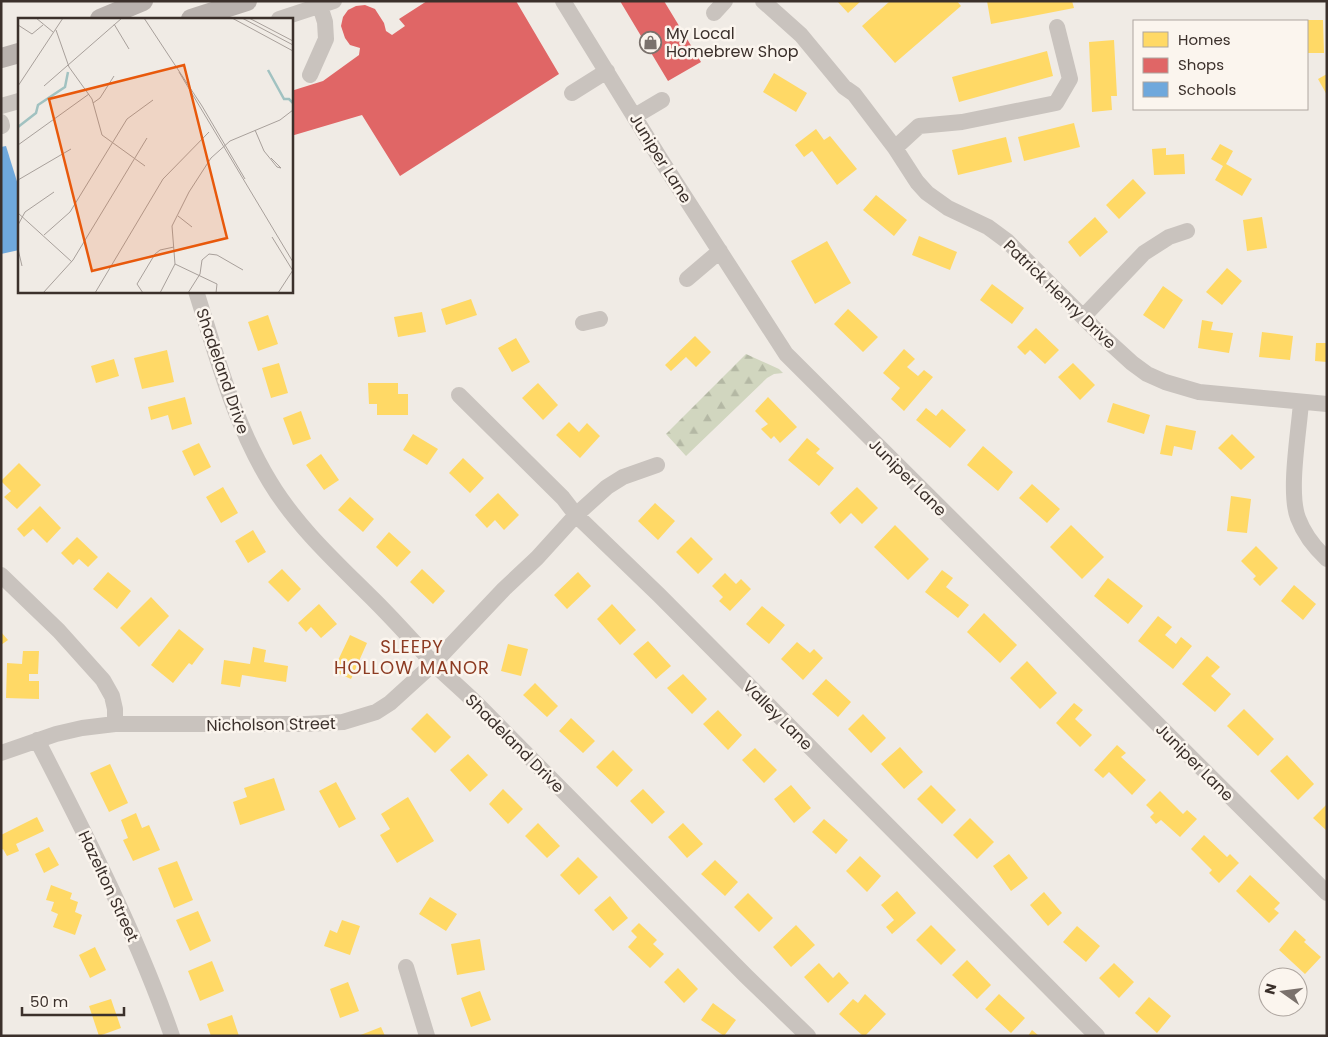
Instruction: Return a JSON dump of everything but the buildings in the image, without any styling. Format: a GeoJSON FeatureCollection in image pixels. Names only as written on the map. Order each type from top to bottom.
{"type":"FeatureCollection","features":[{"type":"Feature","properties":{"kind":"main road"},"geometry":{"type":"LineString","coordinates":[[102,18],[143,1]]}},
{"type":"Feature","properties":{"kind":"main road"},"geometry":{"type":"LineString","coordinates":[[194,18],[247,1]]}},
{"type":"Feature","properties":{"kind":"main road"},"geometry":{"type":"LineString","coordinates":[[1,58],[18,53]]}},
{"type":"Feature","properties":{"kind":"street","name":"Juniper Lane"},"geometry":{"type":"LineString","coordinates":[[563,1],[786,354],[1327,893]]}},
{"type":"Feature","properties":{"kind":"street"},"geometry":{"type":"LineString","coordinates":[[282,18],[327,4],[326,39],[310,75]]}},
{"type":"Feature","properties":{"kind":"street","name":"Patrick Henry Drive"},"geometry":{"type":"LineString","coordinates":[[773,4],[844,87],[854,94],[895,148],[917,182],[927,193],[948,208],[988,227],[1007,241],[1132,363],[1148,374],[1165,382],[1199,392],[1327,404]]}},
{"type":"Feature","properties":{"kind":"street"},"geometry":{"type":"LineString","coordinates":[[895,148],[919,126],[962,122],[1056,103],[1070,79],[1057,27]]}},
{"type":"Feature","properties":{"kind":"street"},"geometry":{"type":"LineString","coordinates":[[572,93],[607,71]]}},
{"type":"Feature","properties":{"kind":"street"},"geometry":{"type":"LineString","coordinates":[[635,116],[662,100]]}},
{"type":"Feature","properties":{"kind":"street"},"geometry":{"type":"LineString","coordinates":[[1,106],[18,101]]}},
{"type":"Feature","properties":{"kind":"street"},"geometry":{"type":"LineString","coordinates":[[1083,317],[1144,253],[1169,237],[1187,231]]}},
{"type":"Feature","properties":{"kind":"street"},"geometry":{"type":"LineString","coordinates":[[687,279],[720,251]]}},
{"type":"Feature","properties":{"kind":"street","name":"Shadeland Drive"},"geometry":{"type":"LineString","coordinates":[[196,292],[233,407],[247,440],[270,483],[289,511],[434,663],[808,1036]]}},
{"type":"Feature","properties":{"kind":"street"},"geometry":{"type":"LineString","coordinates":[[583,323],[600,319]]}},
{"type":"Feature","properties":{"kind":"street","name":"Valley Lane"},"geometry":{"type":"LineString","coordinates":[[459,395],[562,498],[576,515],[658,594],[1097,1036]]}},
{"type":"Feature","properties":{"kind":"street"},"geometry":{"type":"LineString","coordinates":[[1301,402],[1294,482],[1295,506],[1298,519],[1308,537],[1327,559]]}},
{"type":"Feature","properties":{"kind":"street","name":"Nicholson Street"},"geometry":{"type":"LineString","coordinates":[[1,753],[37,740],[82,728],[115,724],[235,725],[343,722],[376,712],[434,663],[504,589],[537,558],[576,515],[607,487],[623,477],[657,465]]}},
{"type":"Feature","properties":{"kind":"street"},"geometry":{"type":"LineString","coordinates":[[1,575],[58,631],[103,680],[112,696],[115,709],[115,724]]}},
{"type":"Feature","properties":{"kind":"street","name":"Hazelton Street"},"geometry":{"type":"LineString","coordinates":[[37,740],[84,832],[139,952],[172,1036]]}},
{"type":"Feature","properties":{"kind":"street"},"geometry":{"type":"LineString","coordinates":[[406,967],[427,1036]]}},
{"type":"Feature","properties":{"kind":"green space"},"geometry":{"type":"Polygon","coordinates":[[[746,354],[779,369],[783,373],[774,374],[767,378],[686,456],[666,434],[746,354]]]}},
{"type":"Feature","properties":{"kind":"place","name":"My Local Homebrew Shop"},"geometry":{"type":"Point","coordinates":[650,42]}},
{"type":"Feature","properties":{"kind":"district","name":"SLEEPY HOLLOW MANOR"},"geometry":{"type":"Point","coordinates":[412,658]}}]}
